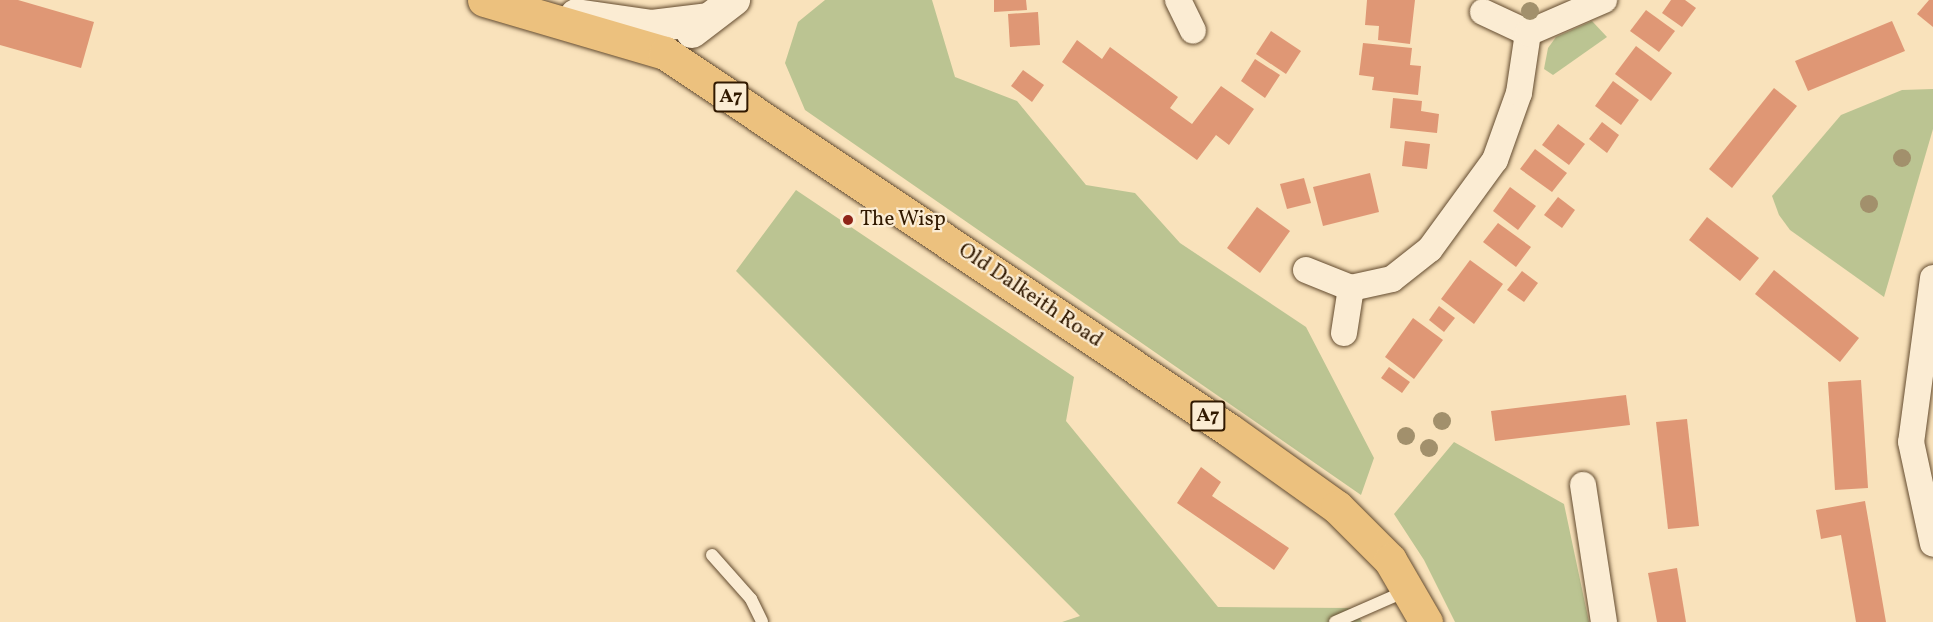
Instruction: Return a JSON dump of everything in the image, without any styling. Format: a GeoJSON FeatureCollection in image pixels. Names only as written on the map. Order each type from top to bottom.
{"type":"FeatureCollection","features":[{"type":"Feature","properties":{"kind":"main road","name":"Old Dalkeith Road"},"geometry":{"type":"LineString","coordinates":[[484,0],[665,53],[1228,430],[1337,507],[1390,560],[1410,590],[1426,622]]}},
{"type":"Feature","properties":{"kind":"street"},"geometry":{"type":"LineString","coordinates":[[517,0],[589,19],[652,26],[708,19]]}},
{"type":"Feature","properties":{"kind":"street"},"geometry":{"type":"LineString","coordinates":[[665,53],[734,0]]}},
{"type":"Feature","properties":{"kind":"street"},"geometry":{"type":"LineString","coordinates":[[1178,0],[1193,31]]}},
{"type":"Feature","properties":{"kind":"street"},"geometry":{"type":"LineString","coordinates":[[1519,29],[1604,0]]}},
{"type":"Feature","properties":{"kind":"street"},"geometry":{"type":"LineString","coordinates":[[1488,6],[1519,29]]}},
{"type":"Feature","properties":{"kind":"street"},"geometry":{"type":"LineString","coordinates":[[1306,270],[1351,288],[1392,279],[1430,249],[1495,160],[1519,93],[1519,29]]}},
{"type":"Feature","properties":{"kind":"street"},"geometry":{"type":"LineString","coordinates":[[1933,278],[1911,442],[1933,544]]}},
{"type":"Feature","properties":{"kind":"street"},"geometry":{"type":"LineString","coordinates":[[1344,333],[1351,288]]}},
{"type":"Feature","properties":{"kind":"street"},"geometry":{"type":"LineString","coordinates":[[1583,485],[1604,622]]}},
{"type":"Feature","properties":{"kind":"lane"},"geometry":{"type":"LineString","coordinates":[[712,555],[751,599],[762,622]]}},
{"type":"Feature","properties":{"kind":"lane"},"geometry":{"type":"LineString","coordinates":[[1335,622],[1410,590]]}},
{"type":"Feature","properties":{"kind":"green space"},"geometry":{"type":"Polygon","coordinates":[[[825,0],[932,0],[955,77],[1017,101],[1086,185],[1135,193],[1180,243],[1306,327],[1374,458],[1361,495],[805,110],[785,63],[798,22],[825,0]]]}},
{"type":"Feature","properties":{"kind":"green space"},"geometry":{"type":"Polygon","coordinates":[[[1592,21],[1607,37],[1553,75],[1544,69],[1548,48],[1556,37],[1592,21]]]}},
{"type":"Feature","properties":{"kind":"green space"},"geometry":{"type":"Polygon","coordinates":[[[1933,89],[1933,129],[1884,297],[1790,230],[1779,215],[1772,196],[1841,115],[1902,90],[1933,89]]]}},
{"type":"Feature","properties":{"kind":"green space"},"geometry":{"type":"Polygon","coordinates":[[[796,190],[1074,377],[1066,421],[1218,607],[1353,608],[1362,622],[1062,622],[1080,616],[736,271],[796,190]]]}},
{"type":"Feature","properties":{"kind":"green space"},"geometry":{"type":"Polygon","coordinates":[[[1454,442],[1564,504],[1589,622],[1455,622],[1424,560],[1394,514],[1454,442]]]}},
{"type":"Feature","properties":{"kind":"building"},"geometry":{"type":"Polygon","coordinates":[[[0,0],[18,0],[94,22],[81,68],[0,45],[0,0]]]}},
{"type":"Feature","properties":{"kind":"building"},"geometry":{"type":"Polygon","coordinates":[[[994,0],[1026,0],[1027,10],[994,12],[994,0]]]}},
{"type":"Feature","properties":{"kind":"building"},"geometry":{"type":"Polygon","coordinates":[[[1367,0],[1415,0],[1410,44],[1378,40],[1379,26],[1365,25],[1367,0]]]}},
{"type":"Feature","properties":{"kind":"building"},"geometry":{"type":"Polygon","coordinates":[[[1671,0],[1685,0],[1696,8],[1682,27],[1662,13],[1671,0]]]}},
{"type":"Feature","properties":{"kind":"building"},"geometry":{"type":"Polygon","coordinates":[[[1929,0],[1933,0],[1933,27],[1917,14],[1929,0]]]}},
{"type":"Feature","properties":{"kind":"building"},"geometry":{"type":"Polygon","coordinates":[[[1646,10],[1675,31],[1659,52],[1630,31],[1646,10]]]}},
{"type":"Feature","properties":{"kind":"building"},"geometry":{"type":"Polygon","coordinates":[[[1038,12],[1040,45],[1010,47],[1008,14],[1038,12]]]}},
{"type":"Feature","properties":{"kind":"building"},"geometry":{"type":"Polygon","coordinates":[[[1892,21],[1905,51],[1808,91],[1795,61],[1892,21]]]}},
{"type":"Feature","properties":{"kind":"building"},"geometry":{"type":"Polygon","coordinates":[[[1271,31],[1301,51],[1286,74],[1256,54],[1271,31]]]}},
{"type":"Feature","properties":{"kind":"building"},"geometry":{"type":"Polygon","coordinates":[[[1077,40],[1102,59],[1110,47],[1178,97],[1170,108],[1192,124],[1221,86],[1254,109],[1229,145],[1216,135],[1197,160],[1062,62],[1077,40]]]}},
{"type":"Feature","properties":{"kind":"building"},"geometry":{"type":"Polygon","coordinates":[[[1363,43],[1412,48],[1410,65],[1421,66],[1418,95],[1372,90],[1374,77],[1359,75],[1363,43]]]}},
{"type":"Feature","properties":{"kind":"building"},"geometry":{"type":"Polygon","coordinates":[[[1636,46],[1672,73],[1651,101],[1615,74],[1636,46]]]}},
{"type":"Feature","properties":{"kind":"building"},"geometry":{"type":"Polygon","coordinates":[[[1255,59],[1280,75],[1265,98],[1241,81],[1255,59]]]}},
{"type":"Feature","properties":{"kind":"building"},"geometry":{"type":"Polygon","coordinates":[[[1023,70],[1044,85],[1032,102],[1011,86],[1023,70]]]}},
{"type":"Feature","properties":{"kind":"building"},"geometry":{"type":"Polygon","coordinates":[[[1613,81],[1639,100],[1621,125],[1595,106],[1613,81]]]}},
{"type":"Feature","properties":{"kind":"building"},"geometry":{"type":"Polygon","coordinates":[[[1774,88],[1797,106],[1732,188],[1709,169],[1774,88]]]}},
{"type":"Feature","properties":{"kind":"building"},"geometry":{"type":"Polygon","coordinates":[[[1393,98],[1422,101],[1421,111],[1439,114],[1437,133],[1390,128],[1393,98]]]}},
{"type":"Feature","properties":{"kind":"building"},"geometry":{"type":"Polygon","coordinates":[[[1602,122],[1619,135],[1607,153],[1589,139],[1602,122]]]}},
{"type":"Feature","properties":{"kind":"building"},"geometry":{"type":"Polygon","coordinates":[[[1558,124],[1585,144],[1569,165],[1542,145],[1558,124]]]}},
{"type":"Feature","properties":{"kind":"building"},"geometry":{"type":"Polygon","coordinates":[[[1405,141],[1430,144],[1427,169],[1402,166],[1405,141]]]}},
{"type":"Feature","properties":{"kind":"building"},"geometry":{"type":"Polygon","coordinates":[[[1535,149],[1567,173],[1552,192],[1520,169],[1535,149]]]}},
{"type":"Feature","properties":{"kind":"building"},"geometry":{"type":"Polygon","coordinates":[[[1370,173],[1379,212],[1323,226],[1313,187],[1370,173]]]}},
{"type":"Feature","properties":{"kind":"building"},"geometry":{"type":"Polygon","coordinates":[[[1304,178],[1311,203],[1287,209],[1280,184],[1304,178]]]}},
{"type":"Feature","properties":{"kind":"building"},"geometry":{"type":"Polygon","coordinates":[[[1510,187],[1536,206],[1518,230],[1493,211],[1510,187]]]}},
{"type":"Feature","properties":{"kind":"building"},"geometry":{"type":"Polygon","coordinates":[[[1558,197],[1575,210],[1562,228],[1544,215],[1558,197]]]}},
{"type":"Feature","properties":{"kind":"building"},"geometry":{"type":"Polygon","coordinates":[[[1257,207],[1290,231],[1260,273],[1227,248],[1257,207]]]}},
{"type":"Feature","properties":{"kind":"building"},"geometry":{"type":"Polygon","coordinates":[[[1707,217],[1759,258],[1740,281],[1689,240],[1707,217]]]}},
{"type":"Feature","properties":{"kind":"building"},"geometry":{"type":"Polygon","coordinates":[[[1498,223],[1531,247],[1516,267],[1483,242],[1498,223]]]}},
{"type":"Feature","properties":{"kind":"building"},"geometry":{"type":"Polygon","coordinates":[[[1470,260],[1503,284],[1474,324],[1441,299],[1470,260]]]}},
{"type":"Feature","properties":{"kind":"building"},"geometry":{"type":"Polygon","coordinates":[[[1774,270],[1859,338],[1840,362],[1755,294],[1774,270]]]}},
{"type":"Feature","properties":{"kind":"building"},"geometry":{"type":"Polygon","coordinates":[[[1522,271],[1538,283],[1524,302],[1507,290],[1522,271]]]}},
{"type":"Feature","properties":{"kind":"building"},"geometry":{"type":"Polygon","coordinates":[[[1439,306],[1455,318],[1444,332],[1429,320],[1439,306]]]}},
{"type":"Feature","properties":{"kind":"building"},"geometry":{"type":"Polygon","coordinates":[[[1413,318],[1443,340],[1414,379],[1385,357],[1413,318]]]}},
{"type":"Feature","properties":{"kind":"building"},"geometry":{"type":"Polygon","coordinates":[[[1389,367],[1410,382],[1402,393],[1381,378],[1389,367]]]}},
{"type":"Feature","properties":{"kind":"building"},"geometry":{"type":"Polygon","coordinates":[[[1861,380],[1868,488],[1835,490],[1828,382],[1861,380]]]}},
{"type":"Feature","properties":{"kind":"building"},"geometry":{"type":"Polygon","coordinates":[[[1626,395],[1630,425],[1495,441],[1491,411],[1626,395]]]}},
{"type":"Feature","properties":{"kind":"building"},"geometry":{"type":"Polygon","coordinates":[[[1687,419],[1699,526],[1668,529],[1656,422],[1687,419]]]}},
{"type":"Feature","properties":{"kind":"building"},"geometry":{"type":"Polygon","coordinates":[[[1201,467],[1221,482],[1212,496],[1289,548],[1274,570],[1177,503],[1201,467]]]}},
{"type":"Feature","properties":{"kind":"building"},"geometry":{"type":"Polygon","coordinates":[[[1865,501],[1886,622],[1856,622],[1841,535],[1821,539],[1816,510],[1865,501]]]}},
{"type":"Feature","properties":{"kind":"building"},"geometry":{"type":"Polygon","coordinates":[[[1677,568],[1686,622],[1657,622],[1648,573],[1677,568]]]}},
{"type":"Feature","properties":{"kind":"place","name":"The Wisp"},"geometry":{"type":"Point","coordinates":[848,220]}}]}
